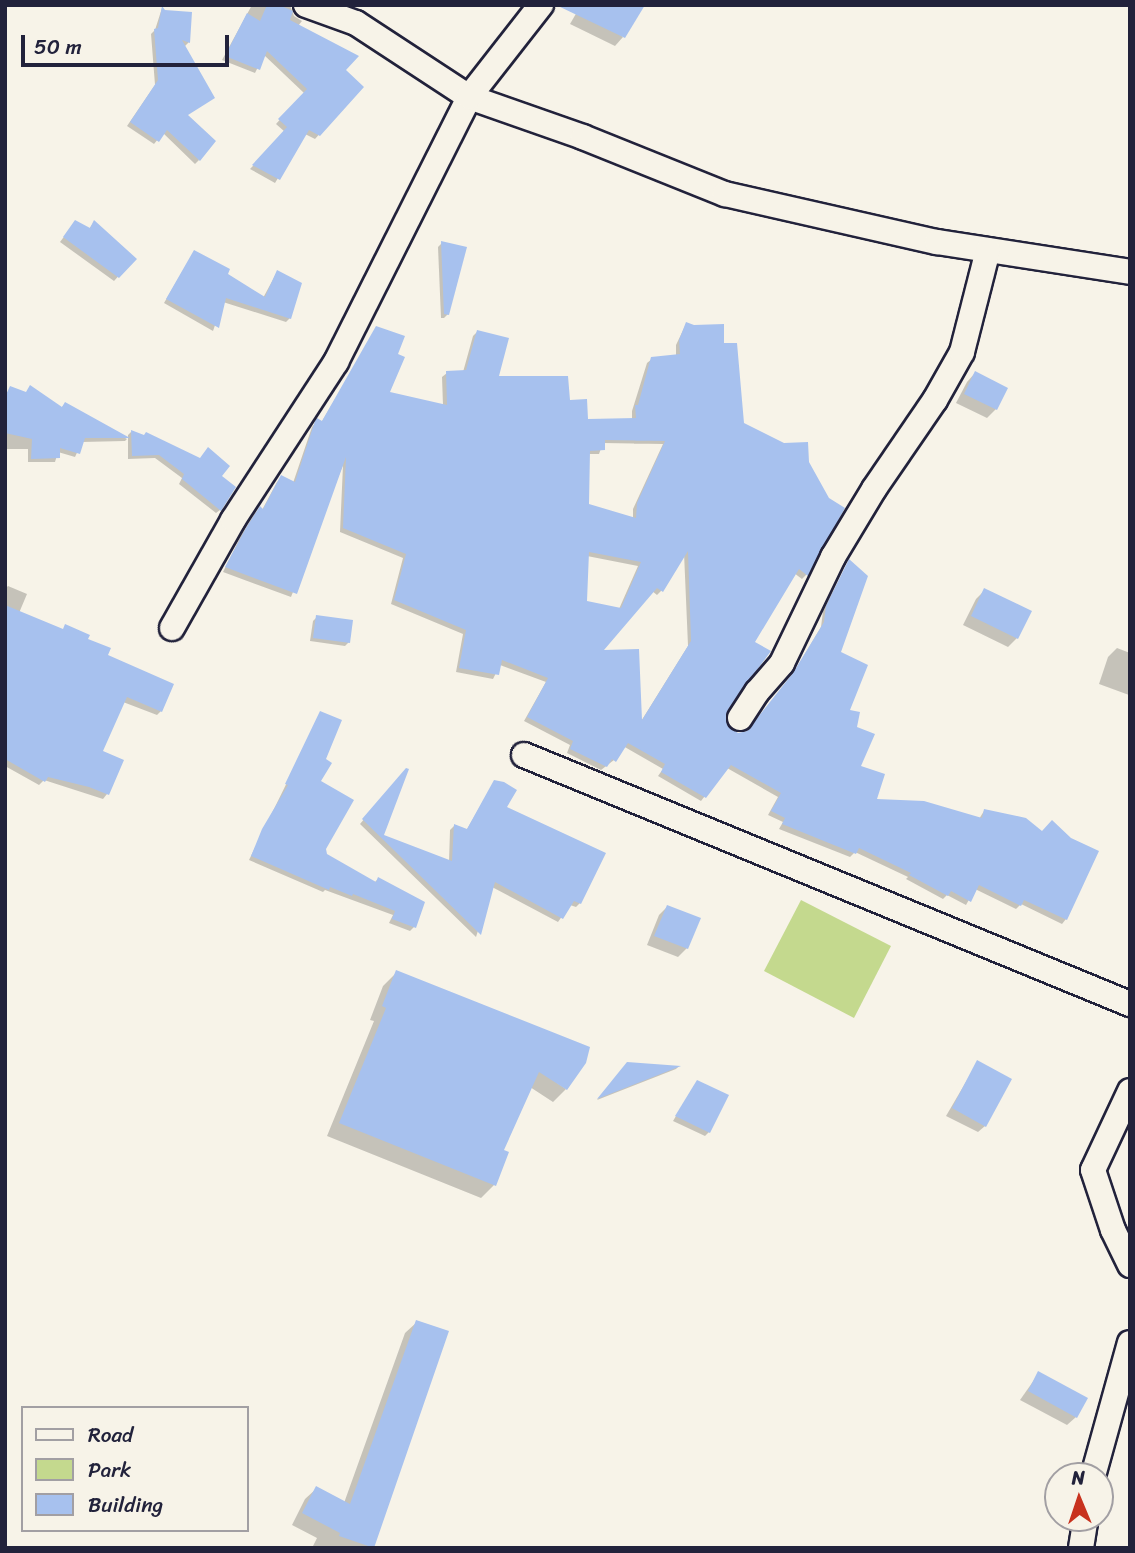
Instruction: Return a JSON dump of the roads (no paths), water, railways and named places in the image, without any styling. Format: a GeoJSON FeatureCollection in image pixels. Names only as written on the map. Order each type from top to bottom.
{"type":"FeatureCollection","features":[{"type":"Feature","properties":{"kind":"street"},"geometry":{"type":"LineString","coordinates":[[306,5],[356,23],[469,97],[583,137],[725,194],[937,242],[1130,272]]}},
{"type":"Feature","properties":{"kind":"street"},"geometry":{"type":"LineString","coordinates":[[172,628],[233,520],[335,362],[469,97],[541,5]]}},
{"type":"Feature","properties":{"kind":"street"},"geometry":{"type":"LineString","coordinates":[[740,718],[757,692],[782,663],[833,557],[874,489],[935,400],[962,352],[988,250]]}},
{"type":"Feature","properties":{"kind":"street"},"geometry":{"type":"LineString","coordinates":[[524,755],[1130,1004]]}},
{"type":"Feature","properties":{"kind":"street"},"geometry":{"type":"LineString","coordinates":[[1130,1091],[1093,1170],[1112,1230],[1130,1265]]}},
{"type":"Feature","properties":{"kind":"street"},"geometry":{"type":"LineString","coordinates":[[1097,1462],[1130,1343]]}}]}
